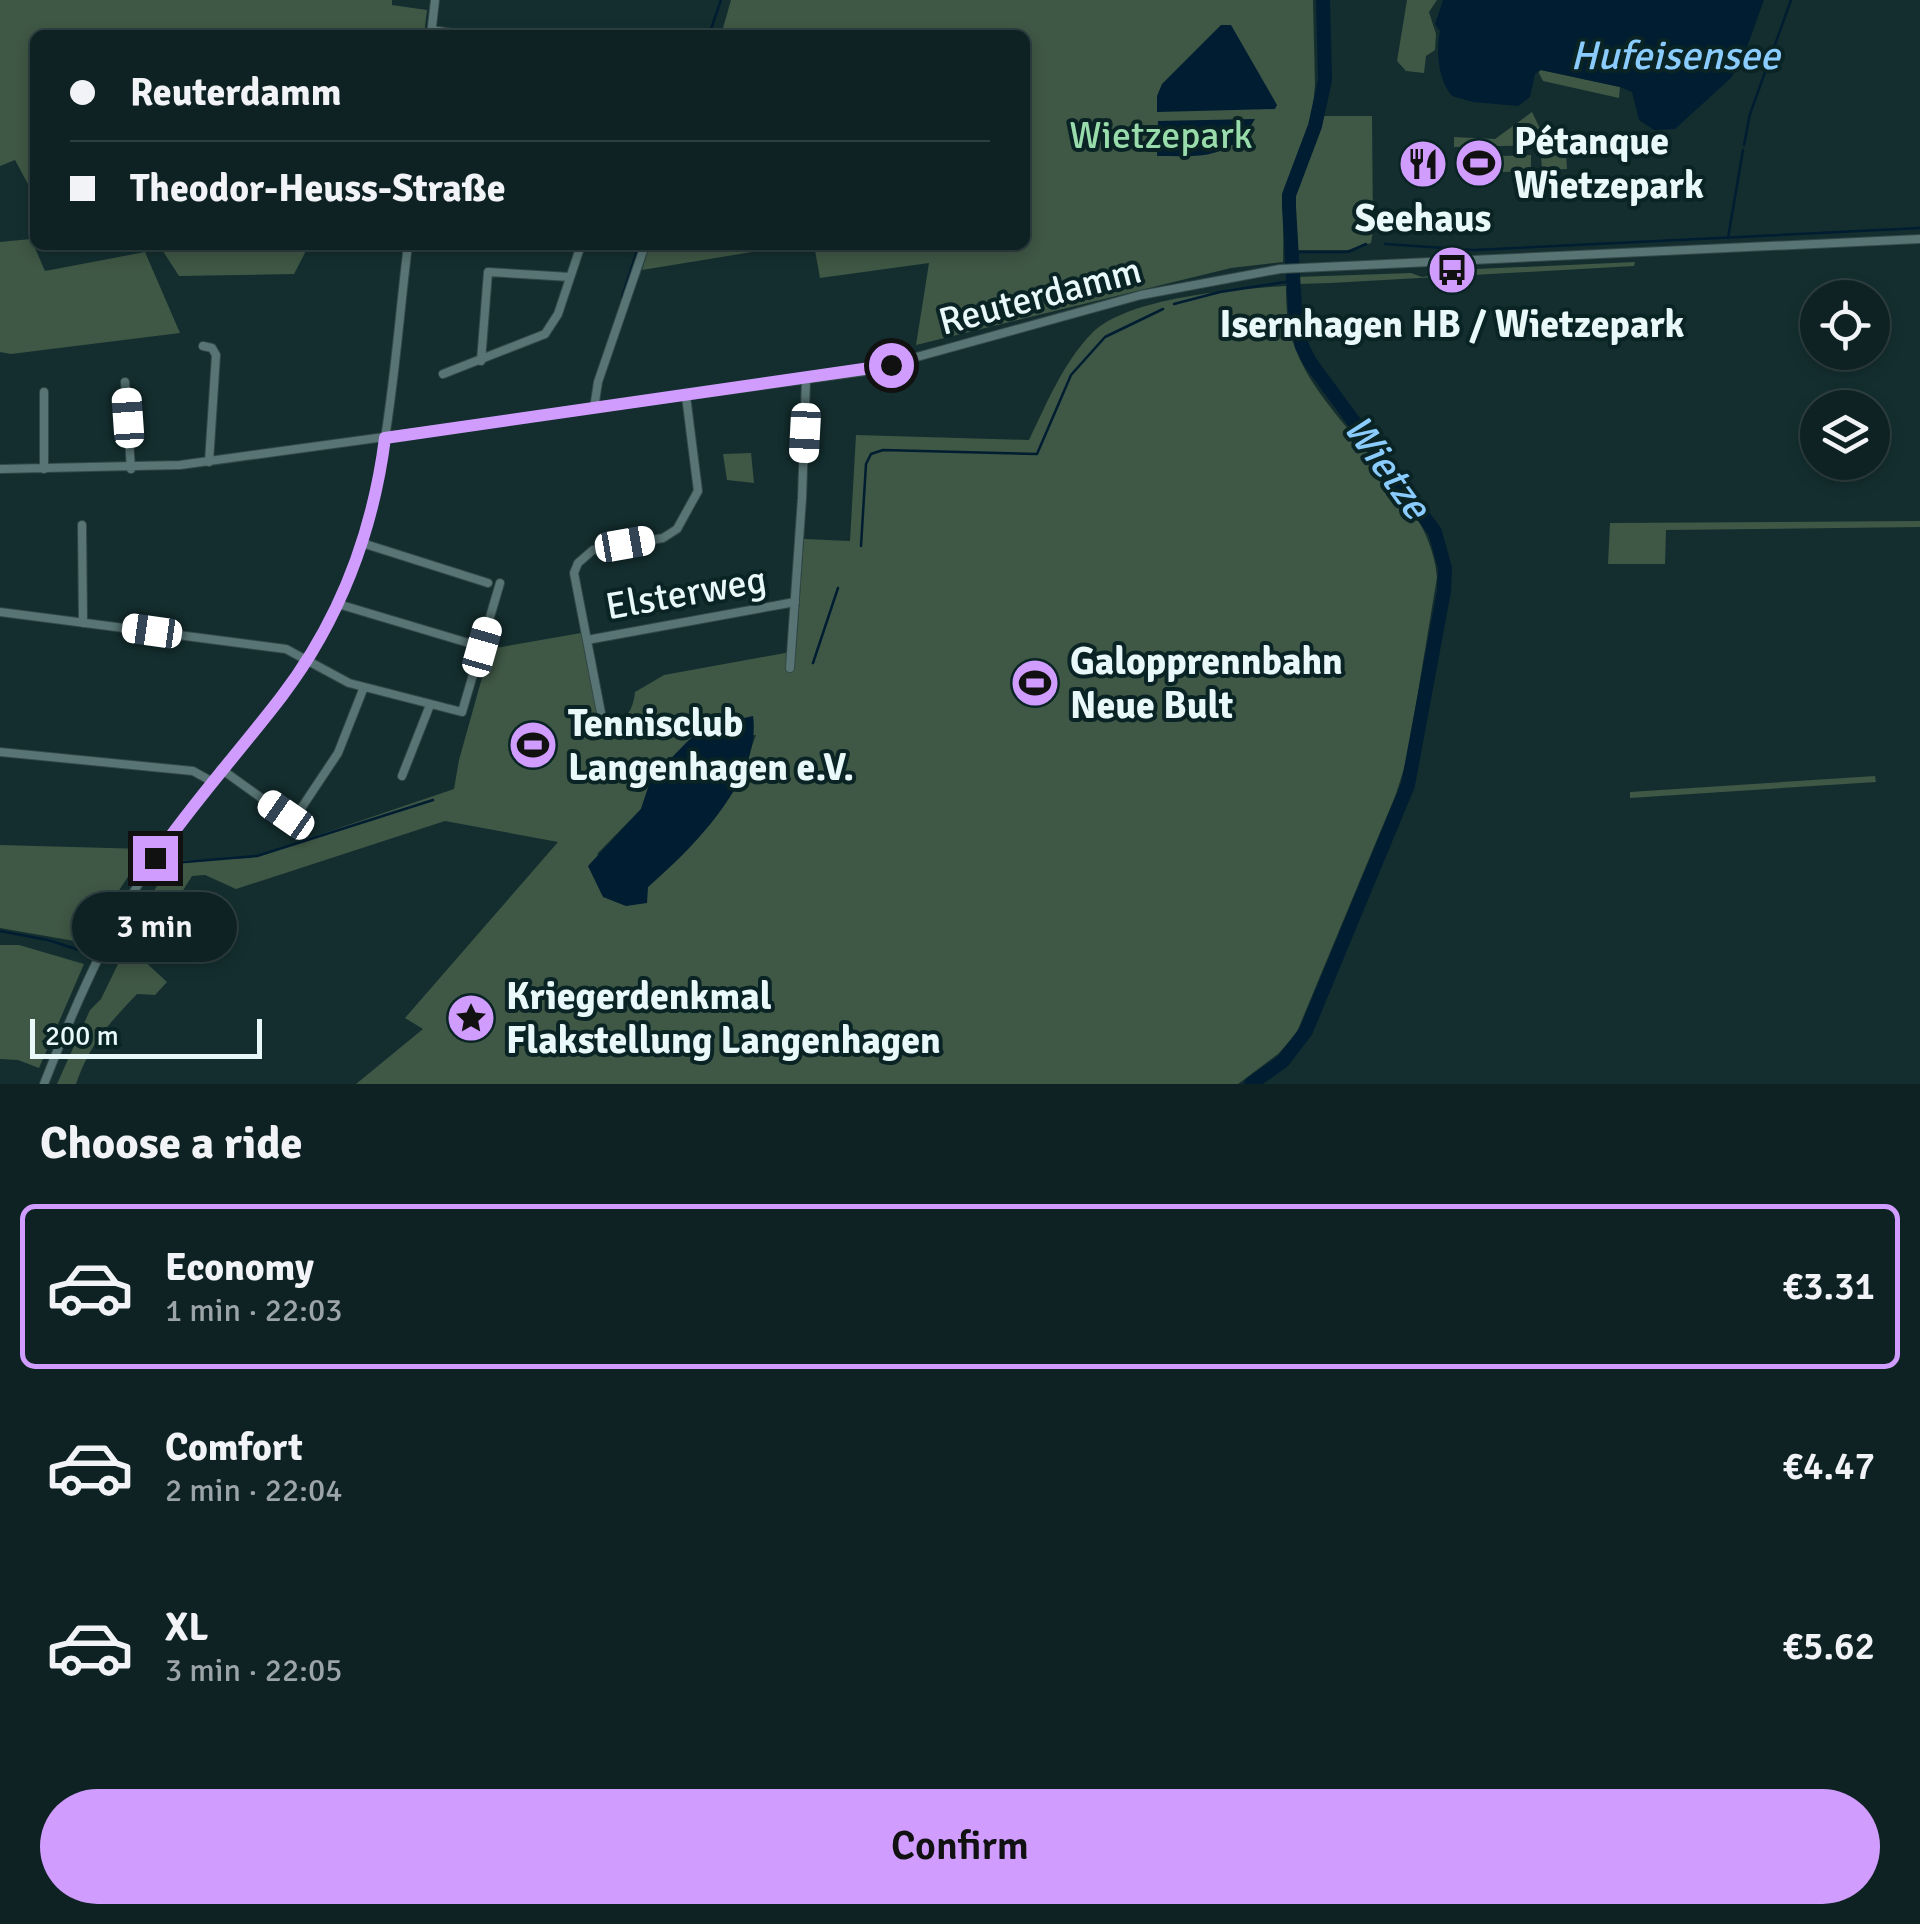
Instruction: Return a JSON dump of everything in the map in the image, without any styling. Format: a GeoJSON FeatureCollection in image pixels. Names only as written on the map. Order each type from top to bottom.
{"type":"FeatureCollection","features":[{"type":"Feature","properties":{"kind":"street"},"geometry":{"type":"LineString","coordinates":[[431,30],[435,0]]}},
{"type":"Feature","properties":{"kind":"street","name":"Reuterdamm"},"geometry":{"type":"LineString","coordinates":[[0,469],[131,468],[209,462],[806,380],[891,365],[1182,286],[1280,269],[1920,239]]}},
{"type":"Feature","properties":{"kind":"street"},"geometry":{"type":"LineString","coordinates":[[44,1084],[128,900],[220,769],[283,695],[338,604],[376,496],[407,250]]}},
{"type":"Feature","properties":{"kind":"street"},"geometry":{"type":"LineString","coordinates":[[443,374],[544,334],[553,325],[579,250]]}},
{"type":"Feature","properties":{"kind":"street"},"geometry":{"type":"LineString","coordinates":[[594,408],[598,382],[644,250]]}},
{"type":"Feature","properties":{"kind":"street"},"geometry":{"type":"LineString","coordinates":[[481,360],[488,272],[570,277]]}},
{"type":"Feature","properties":{"kind":"street"},"geometry":{"type":"LineString","coordinates":[[203,346],[212,348],[216,355],[209,462]]}},
{"type":"Feature","properties":{"kind":"street"},"geometry":{"type":"LineString","coordinates":[[790,668],[806,380]]}},
{"type":"Feature","properties":{"kind":"street"},"geometry":{"type":"LineString","coordinates":[[125,382],[131,468]]}},
{"type":"Feature","properties":{"kind":"street"},"geometry":{"type":"LineString","coordinates":[[44,392],[44,469]]}},
{"type":"Feature","properties":{"kind":"street"},"geometry":{"type":"LineString","coordinates":[[601,713],[574,576],[578,563],[593,550],[671,534],[695,498],[686,396]]}},
{"type":"Feature","properties":{"kind":"street"},"geometry":{"type":"LineString","coordinates":[[82,525],[83,623]]}},
{"type":"Feature","properties":{"kind":"street"},"geometry":{"type":"LineString","coordinates":[[362,544],[488,582]]}},
{"type":"Feature","properties":{"kind":"street"},"geometry":{"type":"LineString","coordinates":[[0,612],[286,648],[336,678],[462,712],[500,583]]}},
{"type":"Feature","properties":{"kind":"street","name":"Elsterweg"},"geometry":{"type":"LineString","coordinates":[[587,640],[795,602]]}},
{"type":"Feature","properties":{"kind":"street"},"geometry":{"type":"LineString","coordinates":[[338,604],[482,647]]}},
{"type":"Feature","properties":{"kind":"street"},"geometry":{"type":"LineString","coordinates":[[220,769],[286,815],[296,816],[338,753],[364,687]]}},
{"type":"Feature","properties":{"kind":"street"},"geometry":{"type":"LineString","coordinates":[[402,776],[430,705]]}},
{"type":"Feature","properties":{"kind":"street"},"geometry":{"type":"LineString","coordinates":[[0,752],[193,771],[211,782]]}},
{"type":"Feature","properties":{"kind":"green space"},"geometry":{"type":"Polygon","coordinates":[[[0,0],[392,0],[392,5],[427,10],[425,30],[30,30],[30,188],[15,160],[0,166],[0,0]]]}},
{"type":"Feature","properties":{"kind":"green space","name":"Wietzepark"},"geometry":{"type":"Polygon","coordinates":[[[731,0],[1313,0],[1312,121],[1284,191],[1283,262],[1231,268],[916,345],[929,263],[820,278],[815,250],[1030,250],[1030,30],[722,30],[731,0]]]}},
{"type":"Feature","properties":{"kind":"green space"},"geometry":{"type":"Polygon","coordinates":[[[1407,0],[1437,0],[1429,12],[1436,34],[1435,50],[1426,56],[1424,73],[1406,71],[1397,61],[1407,0]]]}},
{"type":"Feature","properties":{"kind":"green space"},"geometry":{"type":"Polygon","coordinates":[[[1538,71],[1620,87],[1619,98],[1543,81],[1538,71]]]}},
{"type":"Feature","properties":{"kind":"green space"},"geometry":{"type":"Polygon","coordinates":[[[1532,112],[1548,145],[1454,147],[1454,137],[1495,139],[1532,112]]]}},
{"type":"Feature","properties":{"kind":"green space"},"geometry":{"type":"Polygon","coordinates":[[[1319,116],[1372,116],[1371,243],[1348,250],[1295,250],[1292,196],[1319,116]]]}},
{"type":"Feature","properties":{"kind":"green space","name":"Pétanque Wietzepark"},"geometry":{"type":"Polygon","coordinates":[[[1489,152],[1489,173],[1470,173],[1469,153],[1489,152]]]}},
{"type":"Feature","properties":{"kind":"green space"},"geometry":{"type":"Polygon","coordinates":[[[1566,154],[1567,169],[1542,170],[1541,155],[1566,154]]]}},
{"type":"Feature","properties":{"kind":"green space"},"geometry":{"type":"Polygon","coordinates":[[[1531,155],[1531,171],[1503,172],[1502,156],[1531,155]]]}},
{"type":"Feature","properties":{"kind":"green space"},"geometry":{"type":"Polygon","coordinates":[[[30,239],[30,250],[36,250],[45,271],[145,252],[180,333],[11,354],[0,352],[0,242],[30,239]]]}},
{"type":"Feature","properties":{"kind":"green space"},"geometry":{"type":"Polygon","coordinates":[[[162,250],[306,250],[294,274],[179,276],[162,250]]]}},
{"type":"Feature","properties":{"kind":"green space"},"geometry":{"type":"Polygon","coordinates":[[[648,250],[764,250],[642,270],[648,250]]]}},
{"type":"Feature","properties":{"kind":"green space"},"geometry":{"type":"Polygon","coordinates":[[[1635,262],[1634,266],[1331,283],[1297,284],[1296,277],[1411,273],[1422,277],[1476,269],[1635,262]]]}},
{"type":"Feature","properties":{"kind":"green space","name":"Galopprennbahn Neue Bult"},"geometry":{"type":"Polygon","coordinates":[[[1286,286],[1290,333],[1309,377],[1416,515],[1430,545],[1437,577],[1407,759],[1396,794],[1296,1034],[1278,1054],[1238,1084],[356,1084],[423,1029],[405,1018],[558,842],[445,821],[236,889],[205,875],[192,876],[141,958],[167,982],[155,995],[137,994],[117,1016],[94,1046],[76,1084],[57,1084],[90,1010],[101,999],[153,892],[174,861],[251,858],[454,789],[490,649],[581,633],[601,730],[625,717],[635,692],[664,675],[796,651],[804,539],[850,541],[856,435],[1029,440],[1072,357],[1092,333],[1109,321],[1130,311],[1183,297],[1286,286]],[[756,735],[689,740],[651,779],[641,809],[597,854],[648,887],[698,838],[737,787],[756,735]]]}},
{"type":"Feature","properties":{"kind":"green space"},"geometry":{"type":"Polygon","coordinates":[[[751,453],[754,483],[727,480],[723,454],[751,453]]]}},
{"type":"Feature","properties":{"kind":"green space"},"geometry":{"type":"Polygon","coordinates":[[[1920,521],[1920,527],[1666,530],[1665,564],[1608,564],[1610,523],[1920,521]]]}},
{"type":"Feature","properties":{"kind":"green space"},"geometry":{"type":"Polygon","coordinates":[[[1875,776],[1876,782],[1630,798],[1630,792],[1875,776]]]}},
{"type":"Feature","properties":{"kind":"green space"},"geometry":{"type":"Polygon","coordinates":[[[0,845],[146,849],[116,895],[92,944],[0,928],[0,845]]]}},
{"type":"Feature","properties":{"kind":"green space"},"geometry":{"type":"Polygon","coordinates":[[[0,945],[19,945],[84,964],[39,1068],[18,1060],[0,1059],[0,945]]]}},
{"type":"Feature","properties":{"kind":"water","name":"Hufeisensee"},"geometry":{"type":"Polygon","coordinates":[[[1443,0],[1764,0],[1743,58],[1731,78],[1675,129],[1654,130],[1639,120],[1632,92],[1541,70],[1535,74],[1530,97],[1518,106],[1452,96],[1441,74],[1440,31],[1435,24],[1443,0]]]}},
{"type":"Feature","properties":{"kind":"water"},"geometry":{"type":"Polygon","coordinates":[[[1221,25],[1231,25],[1277,105],[1275,109],[1157,112],[1162,84],[1221,25]]]}},
{"type":"Feature","properties":{"kind":"water"},"geometry":{"type":"Polygon","coordinates":[[[1255,119],[1246,133],[1225,149],[1200,155],[1157,156],[1158,121],[1255,119]]]}},
{"type":"Feature","properties":{"kind":"water"},"geometry":{"type":"Polygon","coordinates":[[[753,716],[753,740],[736,788],[685,853],[648,887],[647,903],[626,906],[603,897],[588,866],[641,809],[651,779],[708,726],[753,716]]]}},
{"type":"Feature","properties":{"kind":"waterway"},"geometry":{"type":"LineString","coordinates":[[711,30],[721,0]]}},
{"type":"Feature","properties":{"kind":"waterway","name":"Wietze"},"geometry":{"type":"LineString","coordinates":[[1251,1084],[1283,1061],[1306,1031],[1408,785],[1444,591],[1445,568],[1435,532],[1302,346],[1295,309],[1289,195],[1315,126],[1325,80],[1323,0]]}},
{"type":"Feature","properties":{"kind":"waterway"},"geometry":{"type":"LineString","coordinates":[[1744,145],[1750,114],[1791,0]]}},
{"type":"Feature","properties":{"kind":"waterway"},"geometry":{"type":"LineString","coordinates":[[1728,238],[1743,150]]}},
{"type":"Feature","properties":{"kind":"waterway"},"geometry":{"type":"LineString","coordinates":[[1385,244],[1474,250],[1920,228]]}},
{"type":"Feature","properties":{"kind":"waterway"},"geometry":{"type":"LineString","coordinates":[[1290,252],[1348,252],[1366,244]]}},
{"type":"Feature","properties":{"kind":"waterway"},"geometry":{"type":"LineString","coordinates":[[622,297],[637,250]]}},
{"type":"Feature","properties":{"kind":"waterway"},"geometry":{"type":"LineString","coordinates":[[1174,304],[1292,281]]}},
{"type":"Feature","properties":{"kind":"waterway"},"geometry":{"type":"LineString","coordinates":[[861,546],[866,464],[871,454],[883,450],[1037,454],[1071,375],[1105,337],[1163,309]]}},
{"type":"Feature","properties":{"kind":"waterway"},"geometry":{"type":"LineString","coordinates":[[813,663],[838,588]]}},
{"type":"Feature","properties":{"kind":"waterway"},"geometry":{"type":"LineString","coordinates":[[173,863],[257,856],[433,800]]}},
{"type":"Feature","properties":{"kind":"waterway"},"geometry":{"type":"LineString","coordinates":[[0,931],[85,952]]}},
{"type":"Feature","properties":{"kind":"place","name":"Pétanque Wietzepark"},"geometry":{"type":"Point","coordinates":[1479,163]}},
{"type":"Feature","properties":{"kind":"place","name":"Seehaus"},"geometry":{"type":"Point","coordinates":[1423,164]}},
{"type":"Feature","properties":{"kind":"place","name":"Isernhagen HB / Wietzepark"},"geometry":{"type":"Point","coordinates":[1452,270]}},
{"type":"Feature","properties":{"kind":"place","name":"Galopprennbahn Neue Bult"},"geometry":{"type":"Point","coordinates":[1035,683]}},
{"type":"Feature","properties":{"kind":"place","name":"Tennisclub Langenhagen e.V."},"geometry":{"type":"Point","coordinates":[533,745]}},
{"type":"Feature","properties":{"kind":"place","name":"Kriegerdenkmal Flakstellung Langenhagen"},"geometry":{"type":"Point","coordinates":[471,1018]}},
{"type":"Feature","properties":{"kind":"route"},"geometry":{"type":"LineString","coordinates":[[155,858],[220,769],[283,695],[319,640],[362,544],[376,496],[385,438],[891,365]]}}]}
